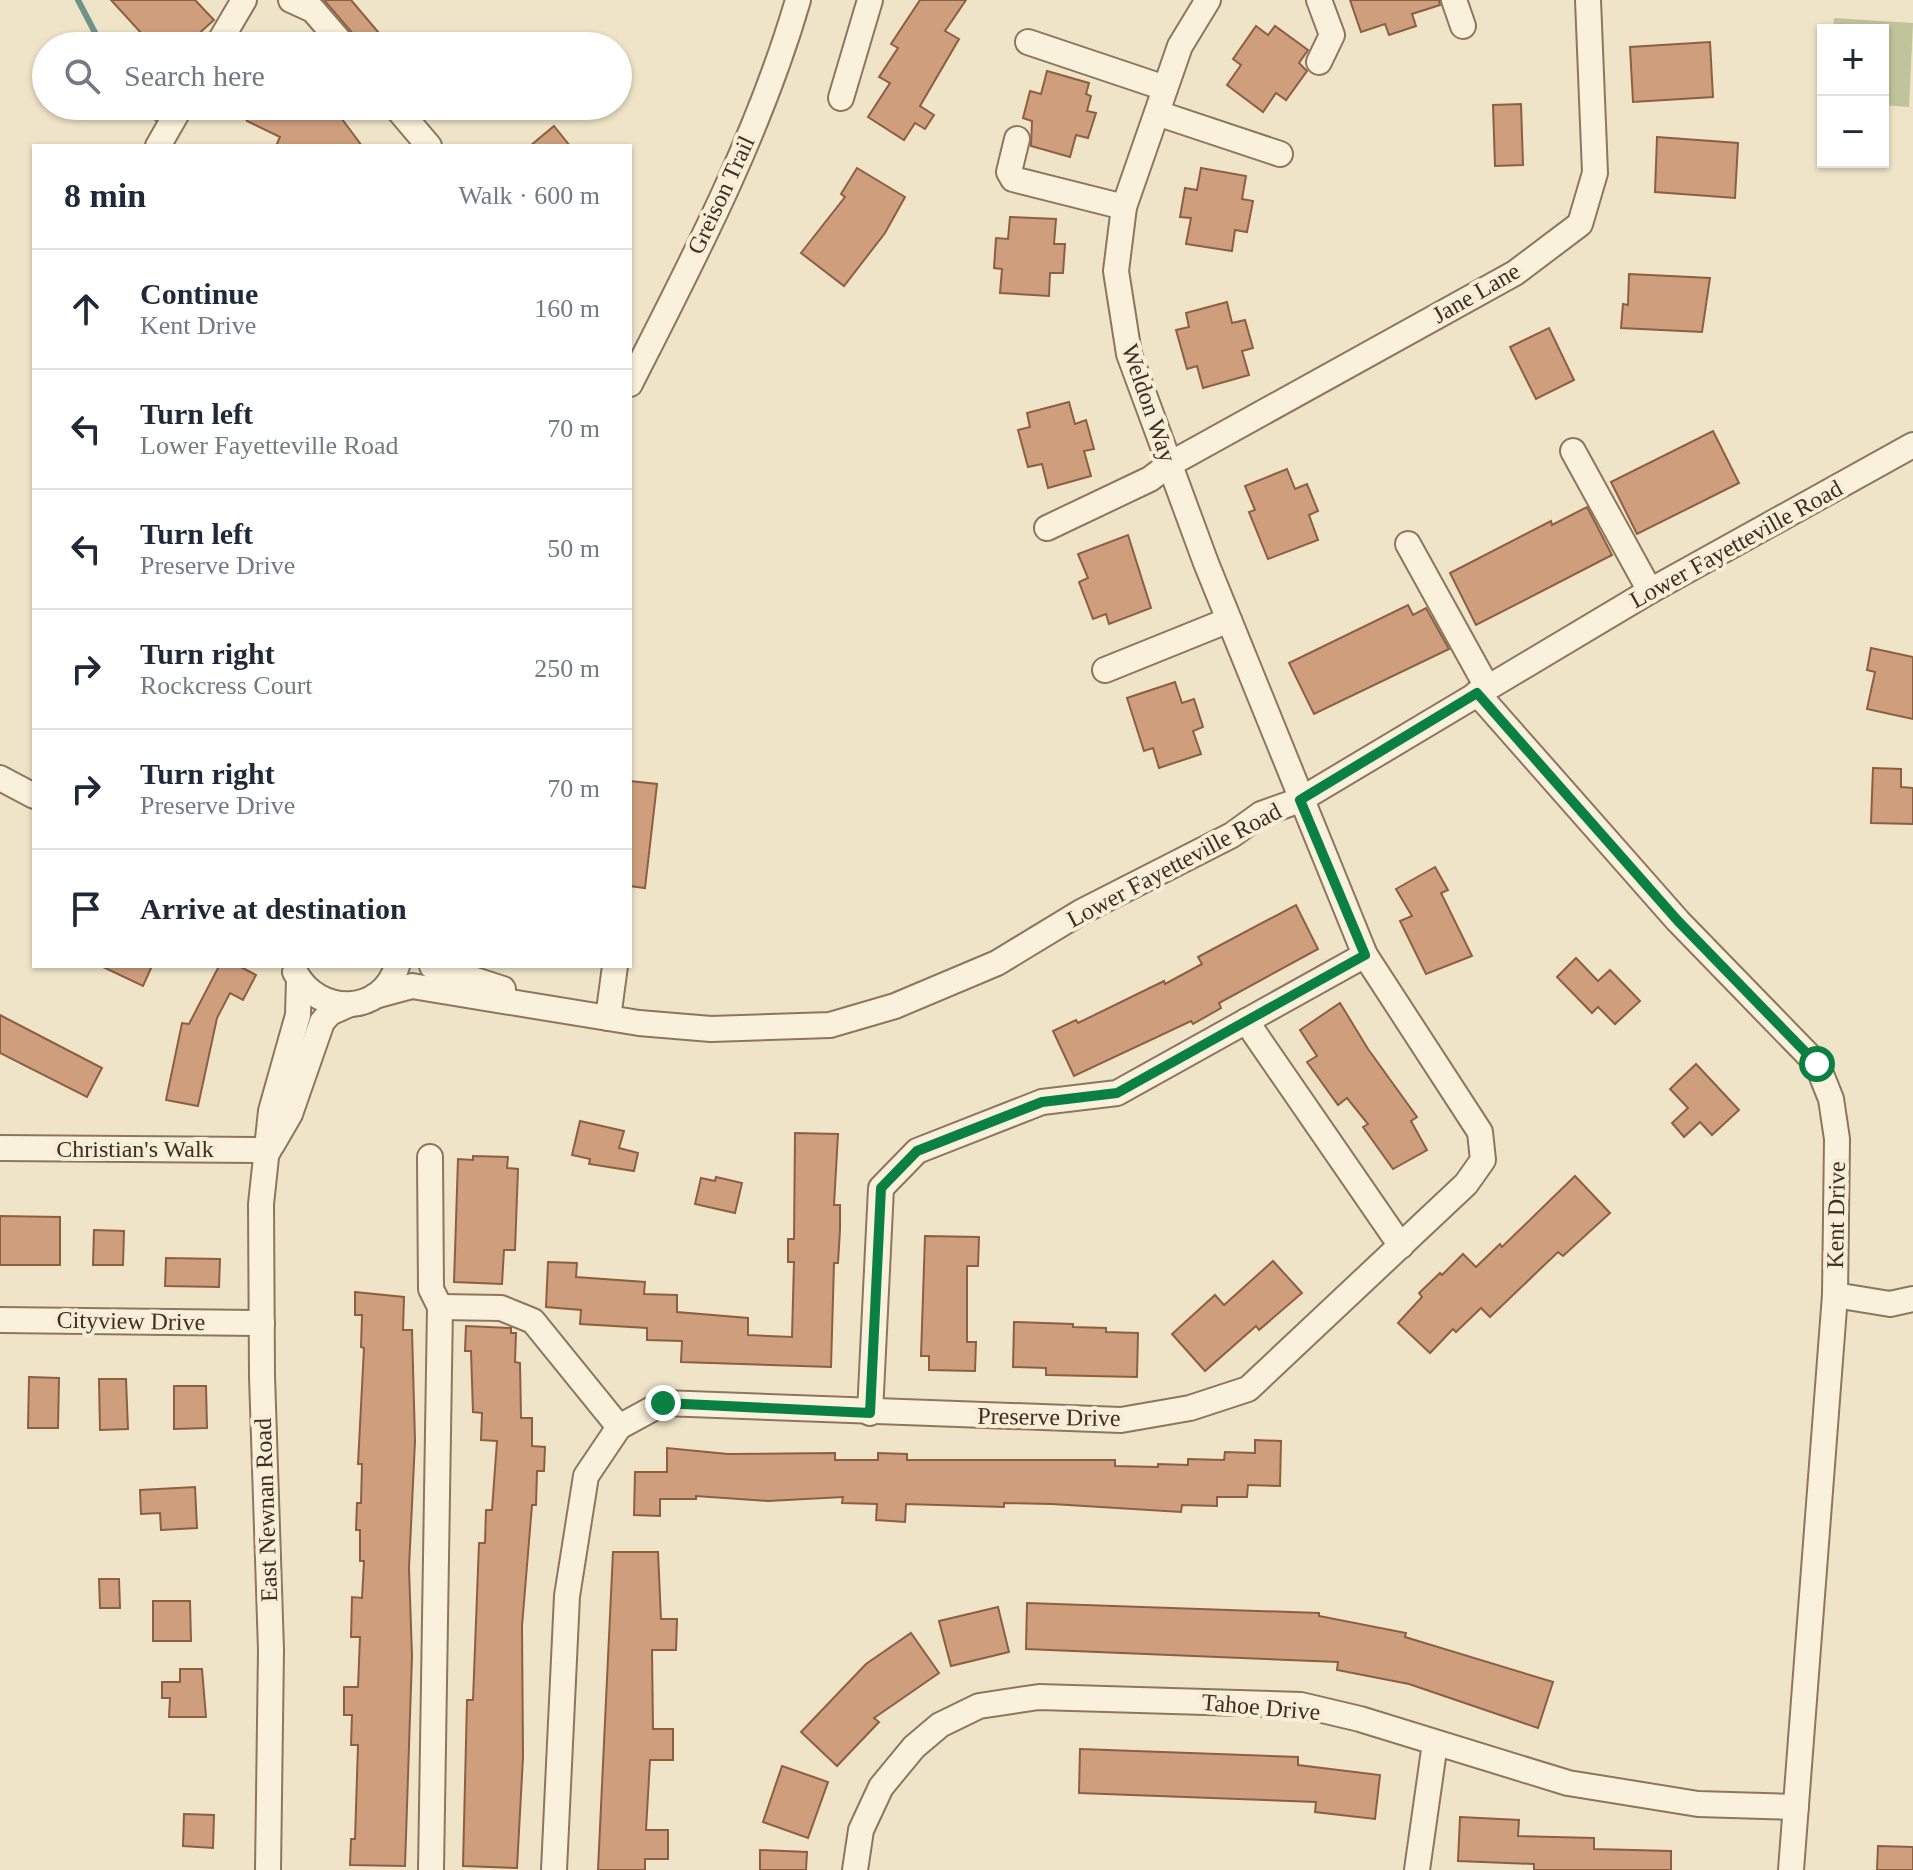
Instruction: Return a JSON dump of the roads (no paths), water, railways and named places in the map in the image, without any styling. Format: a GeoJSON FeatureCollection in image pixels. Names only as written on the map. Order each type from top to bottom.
{"type":"FeatureCollection","features":[{"type":"Feature","properties":{"kind":"street"},"geometry":{"type":"LineString","coordinates":[[225,32],[244,0]]}},
{"type":"Feature","properties":{"kind":"street"},"geometry":{"type":"LineString","coordinates":[[291,0],[313,10],[332,32]]}},
{"type":"Feature","properties":{"kind":"street","name":"Greison Trail"},"geometry":{"type":"LineString","coordinates":[[632,375],[640,339],[731,179],[783,52],[798,0]]}},
{"type":"Feature","properties":{"kind":"street"},"geometry":{"type":"LineString","coordinates":[[841,98],[870,0]]}},
{"type":"Feature","properties":{"kind":"street","name":"Weldon Way"},"geometry":{"type":"LineString","coordinates":[[1208,0],[1180,46],[1124,207],[1116,271],[1129,354],[1300,800]]}},
{"type":"Feature","properties":{"kind":"street"},"geometry":{"type":"LineString","coordinates":[[1319,0],[1332,35],[1319,62]]}},
{"type":"Feature","properties":{"kind":"street"},"geometry":{"type":"LineString","coordinates":[[1454,0],[1463,26]]}},
{"type":"Feature","properties":{"kind":"street","name":"Jane Lane"},"geometry":{"type":"LineString","coordinates":[[1047,528],[1150,479],[1170,464],[1515,273],[1580,224],[1595,173],[1588,0]]}},
{"type":"Feature","properties":{"kind":"street"},"geometry":{"type":"LineString","coordinates":[[1028,42],[1165,88]]}},
{"type":"Feature","properties":{"kind":"street"},"geometry":{"type":"LineString","coordinates":[[1157,113],[1280,154]]}},
{"type":"Feature","properties":{"kind":"street"},"geometry":{"type":"LineString","coordinates":[[159,144],[173,120]]}},
{"type":"Feature","properties":{"kind":"street"},"geometry":{"type":"LineString","coordinates":[[407,120],[427,144]]}},
{"type":"Feature","properties":{"kind":"street"},"geometry":{"type":"LineString","coordinates":[[1017,139],[1009,172],[1013,179],[1124,207]]}},
{"type":"Feature","properties":{"kind":"street","name":"Lower Fayetteville Road"},"geometry":{"type":"LineString","coordinates":[[348,1005],[412,986],[608,1018],[711,1029],[830,1025],[895,1006],[997,963],[1081,912],[1232,835],[1261,814],[1300,800],[1650,591],[1913,445]]}},
{"type":"Feature","properties":{"kind":"street"},"geometry":{"type":"LineString","coordinates":[[1573,451],[1650,591]]}},
{"type":"Feature","properties":{"kind":"street","name":"Kent Drive"},"geometry":{"type":"LineString","coordinates":[[1408,544],[1482,690],[1678,921],[1817,1064],[1831,1099],[1837,1139],[1835,1295],[1791,1870]]}},
{"type":"Feature","properties":{"kind":"street"},"geometry":{"type":"LineString","coordinates":[[1105,670],[1229,620]]}},
{"type":"Feature","properties":{"kind":"street"},"geometry":{"type":"LineString","coordinates":[[0,778],[32,795]]}},
{"type":"Feature","properties":{"kind":"street","name":"Preserve Drive"},"geometry":{"type":"LineString","coordinates":[[554,1870],[567,1596],[586,1476],[619,1427],[663,1403],[1121,1420],[1204,1403],[1248,1389],[1466,1184],[1483,1160],[1480,1132],[1365,955],[1300,800]]}},
{"type":"Feature","properties":{"kind":"street"},"geometry":{"type":"LineString","coordinates":[[870,1413],[881,1188],[917,1151],[1042,1102],[1117,1093],[1365,955]]}},
{"type":"Feature","properties":{"kind":"street"},"geometry":{"type":"LineString","coordinates":[[375,996],[390,981],[396,968]]}},
{"type":"Feature","properties":{"kind":"street","name":"Lower Fayetteville Road"},"geometry":{"type":"LineString","coordinates":[[438,968],[526,995],[553,1008]]}},
{"type":"Feature","properties":{"kind":"street"},"geometry":{"type":"LineString","coordinates":[[608,1018],[615,968]]}},
{"type":"Feature","properties":{"kind":"street"},"geometry":{"type":"LineString","coordinates":[[296,973],[320,999],[348,1005]]}},
{"type":"Feature","properties":{"kind":"street","name":"East Newnan Road"},"geometry":{"type":"LineString","coordinates":[[268,1870],[271,1650],[261,1204],[271,1111],[298,1015],[296,973]]}},
{"type":"Feature","properties":{"kind":"street","name":"East Newnan Road"},"geometry":{"type":"LineString","coordinates":[[269,1150],[290,1114],[322,1022],[330,1013],[348,1005]]}},
{"type":"Feature","properties":{"kind":"street"},"geometry":{"type":"LineString","coordinates":[[1246,1021],[1401,1246]]}},
{"type":"Feature","properties":{"kind":"street","name":"Christian's Walk"},"geometry":{"type":"LineString","coordinates":[[0,1148],[269,1150]]}},
{"type":"Feature","properties":{"kind":"street"},"geometry":{"type":"LineString","coordinates":[[430,1157],[431,1289],[440,1307],[431,1870]]}},
{"type":"Feature","properties":{"kind":"street"},"geometry":{"type":"LineString","coordinates":[[1835,1295],[1890,1304],[1913,1299]]}},
{"type":"Feature","properties":{"kind":"street"},"geometry":{"type":"LineString","coordinates":[[440,1307],[501,1308],[533,1321],[619,1427]]}},
{"type":"Feature","properties":{"kind":"street","name":"Cityview Drive"},"geometry":{"type":"LineString","coordinates":[[0,1320],[262,1323]]}},
{"type":"Feature","properties":{"kind":"street","name":"Tahoe Drive"},"geometry":{"type":"LineString","coordinates":[[855,1870],[861,1830],[881,1787],[914,1747],[940,1725],[979,1706],[1039,1697],[1301,1705],[1360,1719],[1568,1783],[1633,1796],[1698,1804],[1796,1807]]}},
{"type":"Feature","properties":{"kind":"street"},"geometry":{"type":"LineString","coordinates":[[1417,1870],[1435,1743]]}},
{"type":"Feature","properties":{"kind":"waterway"},"geometry":{"type":"LineString","coordinates":[[78,0],[95,32]]}},
{"type":"Feature","properties":{"kind":"waterway"},"geometry":{"type":"LineString","coordinates":[[158,120],[163,127]]}}]}
